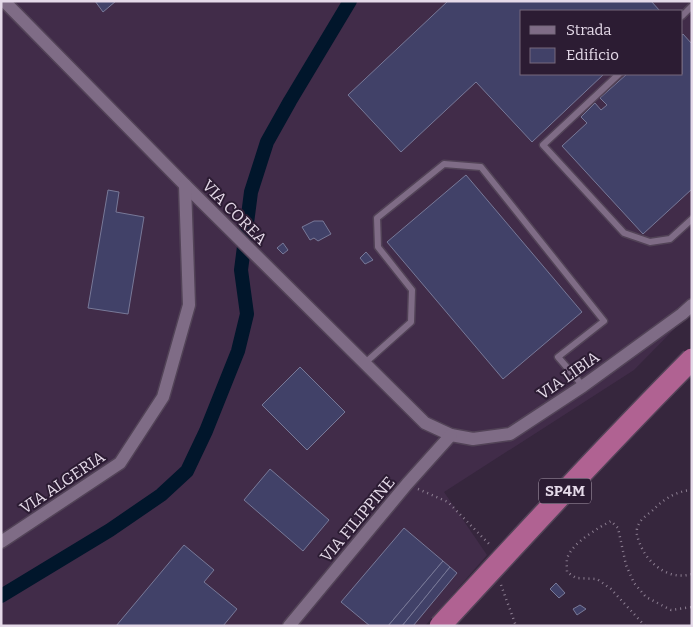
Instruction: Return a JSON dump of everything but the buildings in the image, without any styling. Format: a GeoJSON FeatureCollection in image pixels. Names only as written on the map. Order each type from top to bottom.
{"type":"FeatureCollection","features":[{"type":"Feature","properties":{"kind":"main road","name":"SP4M"},"geometry":{"type":"LineString","coordinates":[[440,626],[588,467],[692,359]]}},
{"type":"Feature","properties":{"kind":"street","name":"VIA COREA"},"geometry":{"type":"LineString","coordinates":[[4,1],[185,185],[425,422],[451,435]]}},
{"type":"Feature","properties":{"kind":"street","name":"VIA ALGERIA"},"geometry":{"type":"LineString","coordinates":[[1,542],[120,463],[163,397],[189,306],[185,185]]}},
{"type":"Feature","properties":{"kind":"street","name":"VIA LIBIA"},"geometry":{"type":"LineString","coordinates":[[451,435],[473,439],[510,434],[583,386],[692,305]]}},
{"type":"Feature","properties":{"kind":"street","name":"VIA FILIPPINE"},"geometry":{"type":"LineString","coordinates":[[290,626],[407,484],[451,435]]}},
{"type":"Feature","properties":{"kind":"lane"},"geometry":{"type":"LineString","coordinates":[[683,15],[692,6]]}},
{"type":"Feature","properties":{"kind":"lane"},"geometry":{"type":"LineString","coordinates":[[618,75],[543,145],[624,233],[650,242],[670,239],[692,220]]}},
{"type":"Feature","properties":{"kind":"lane"},"geometry":{"type":"LineString","coordinates":[[365,363],[411,322],[412,290],[378,247],[377,218],[444,164],[482,168],[604,320],[558,358],[583,386]]}},
{"type":"Feature","properties":{"kind":"path"},"geometry":{"type":"LineString","coordinates":[[407,484],[448,502],[493,548]]}},
{"type":"Feature","properties":{"kind":"path"},"geometry":{"type":"LineString","coordinates":[[692,490],[681,491],[659,503],[642,519],[637,528],[637,537],[643,552],[650,562],[672,575],[692,574]]}},
{"type":"Feature","properties":{"kind":"path"},"geometry":{"type":"LineString","coordinates":[[645,626],[611,588],[597,579],[576,578],[567,572],[568,556],[575,546],[611,521],[618,528],[631,577],[646,597],[670,610],[692,607]]}},
{"type":"Feature","properties":{"kind":"path"},"geometry":{"type":"LineString","coordinates":[[499,579],[516,626]]}},
{"type":"Feature","properties":{"kind":"shaded area"},"geometry":{"type":"Polygon","coordinates":[[[1,1],[692,1],[692,311],[634,370],[444,492],[487,555],[425,626],[1,626],[1,1]]]}},
{"type":"Feature","properties":{"kind":"waterway"},"geometry":{"type":"LineString","coordinates":[[1,596],[110,530],[161,495],[187,471],[206,431],[238,351],[247,314],[241,270],[251,192],[267,142],[350,1]]}}]}
